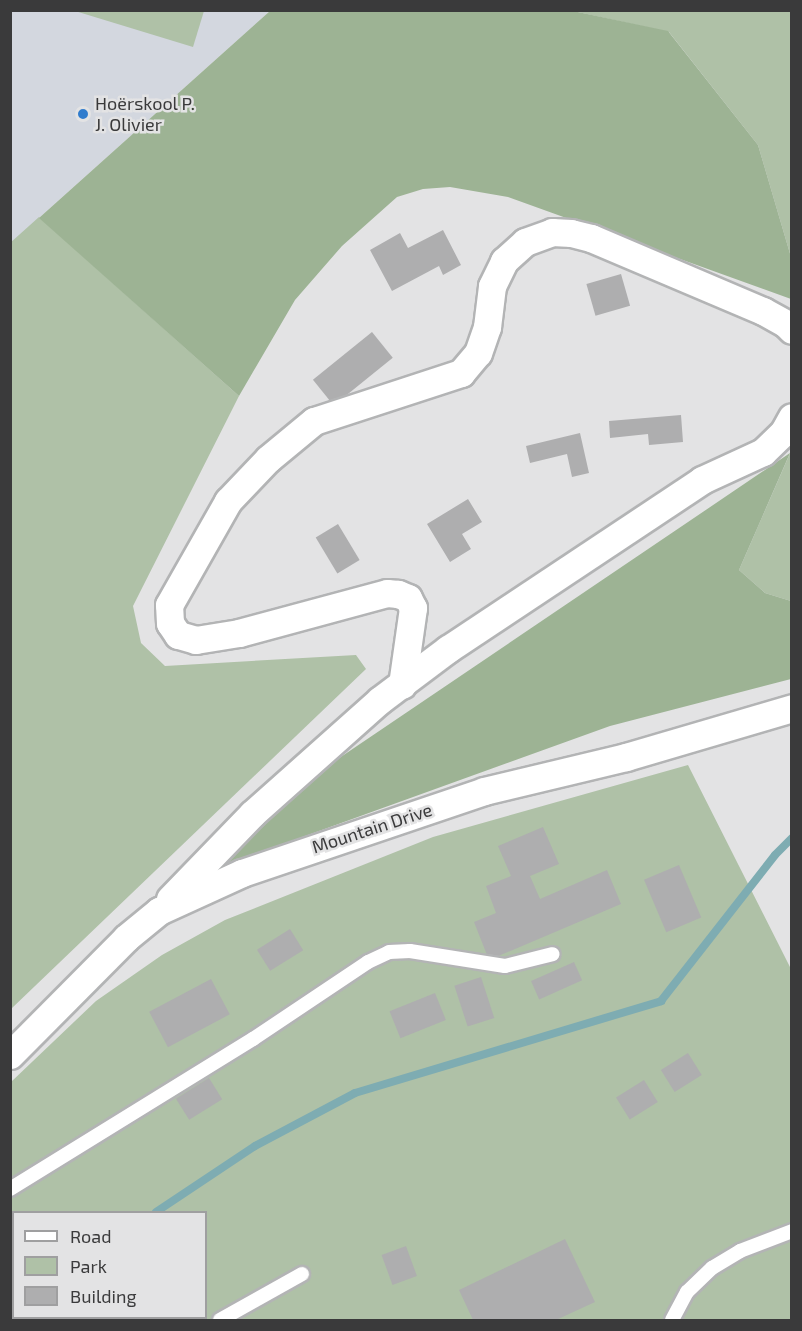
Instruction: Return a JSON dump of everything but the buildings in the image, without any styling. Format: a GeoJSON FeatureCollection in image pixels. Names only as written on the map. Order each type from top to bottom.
{"type":"FeatureCollection","features":[{"type":"Feature","properties":{"kind":"street"},"geometry":{"type":"LineString","coordinates":[[402,685],[413,608],[408,598],[398,594],[387,593],[239,633],[196,640],[178,635],[170,623],[169,605],[228,501],[268,459],[314,421],[461,373],[478,353],[487,327],[492,286],[504,261],[525,242],[552,232],[591,238],[763,311],[792,330]]}},
{"type":"Feature","properties":{"kind":"street"},"geometry":{"type":"LineString","coordinates":[[159,911],[252,814],[380,700],[448,649],[702,480],[762,452],[783,433],[792,417]]}},
{"type":"Feature","properties":{"kind":"street","name":"Mountain Drive"},"geometry":{"type":"LineString","coordinates":[[10,1055],[126,938],[159,911],[242,873],[333,840],[484,791],[626,757],[792,708]]}},
{"type":"Feature","properties":{"kind":"lane"},"geometry":{"type":"LineString","coordinates":[[10,1189],[253,1039],[368,962],[389,952],[410,951],[505,966],[553,954]]}},
{"type":"Feature","properties":{"kind":"lane"},"geometry":{"type":"LineString","coordinates":[[672,1320],[687,1292],[712,1268],[740,1251],[792,1231]]}},
{"type":"Feature","properties":{"kind":"lane"},"geometry":{"type":"LineString","coordinates":[[220,1320],[302,1274]]}},
{"type":"Feature","properties":{"kind":"shaded area","name":"Hoërskool P. J. Olivier"},"geometry":{"type":"Polygon","coordinates":[[[11,11],[270,11],[11,243],[11,11]]]}},
{"type":"Feature","properties":{"kind":"green space"},"geometry":{"type":"Polygon","coordinates":[[[204,10],[193,47],[75,11],[204,10]]]}},
{"type":"Feature","properties":{"kind":"green space"},"geometry":{"type":"Polygon","coordinates":[[[270,11],[573,11],[668,31],[758,145],[791,257],[791,299],[508,197],[450,187],[423,189],[397,197],[342,246],[295,300],[239,396],[39,218],[270,11]]]}},
{"type":"Feature","properties":{"kind":"green space"},"geometry":{"type":"Polygon","coordinates":[[[573,11],[791,11],[791,257],[758,145],[669,32],[573,11]]]}},
{"type":"Feature","properties":{"kind":"green space"},"geometry":{"type":"Polygon","coordinates":[[[39,217],[239,396],[133,606],[141,643],[165,666],[356,655],[366,669],[11,1009],[10,243],[39,217]]]}},
{"type":"Feature","properties":{"kind":"green space"},"geometry":{"type":"Polygon","coordinates":[[[791,451],[791,601],[765,593],[739,570],[791,451]]]}},
{"type":"Feature","properties":{"kind":"green space"},"geometry":{"type":"Polygon","coordinates":[[[790,453],[739,570],[765,593],[791,601],[791,679],[610,726],[214,869],[323,769],[790,453]]]}},
{"type":"Feature","properties":{"kind":"green space"},"geometry":{"type":"Polygon","coordinates":[[[688,765],[791,969],[791,1320],[11,1320],[11,1082],[96,1001],[162,955],[225,920],[433,837],[688,765]]]}},
{"type":"Feature","properties":{"kind":"waterway"},"geometry":{"type":"LineString","coordinates":[[158,1211],[255,1146],[355,1093],[661,1001],[775,855],[792,838]]}},
{"type":"Feature","properties":{"kind":"place","name":"Hoërskool P. J. Olivier"},"geometry":{"type":"Point","coordinates":[83,114]}}]}
